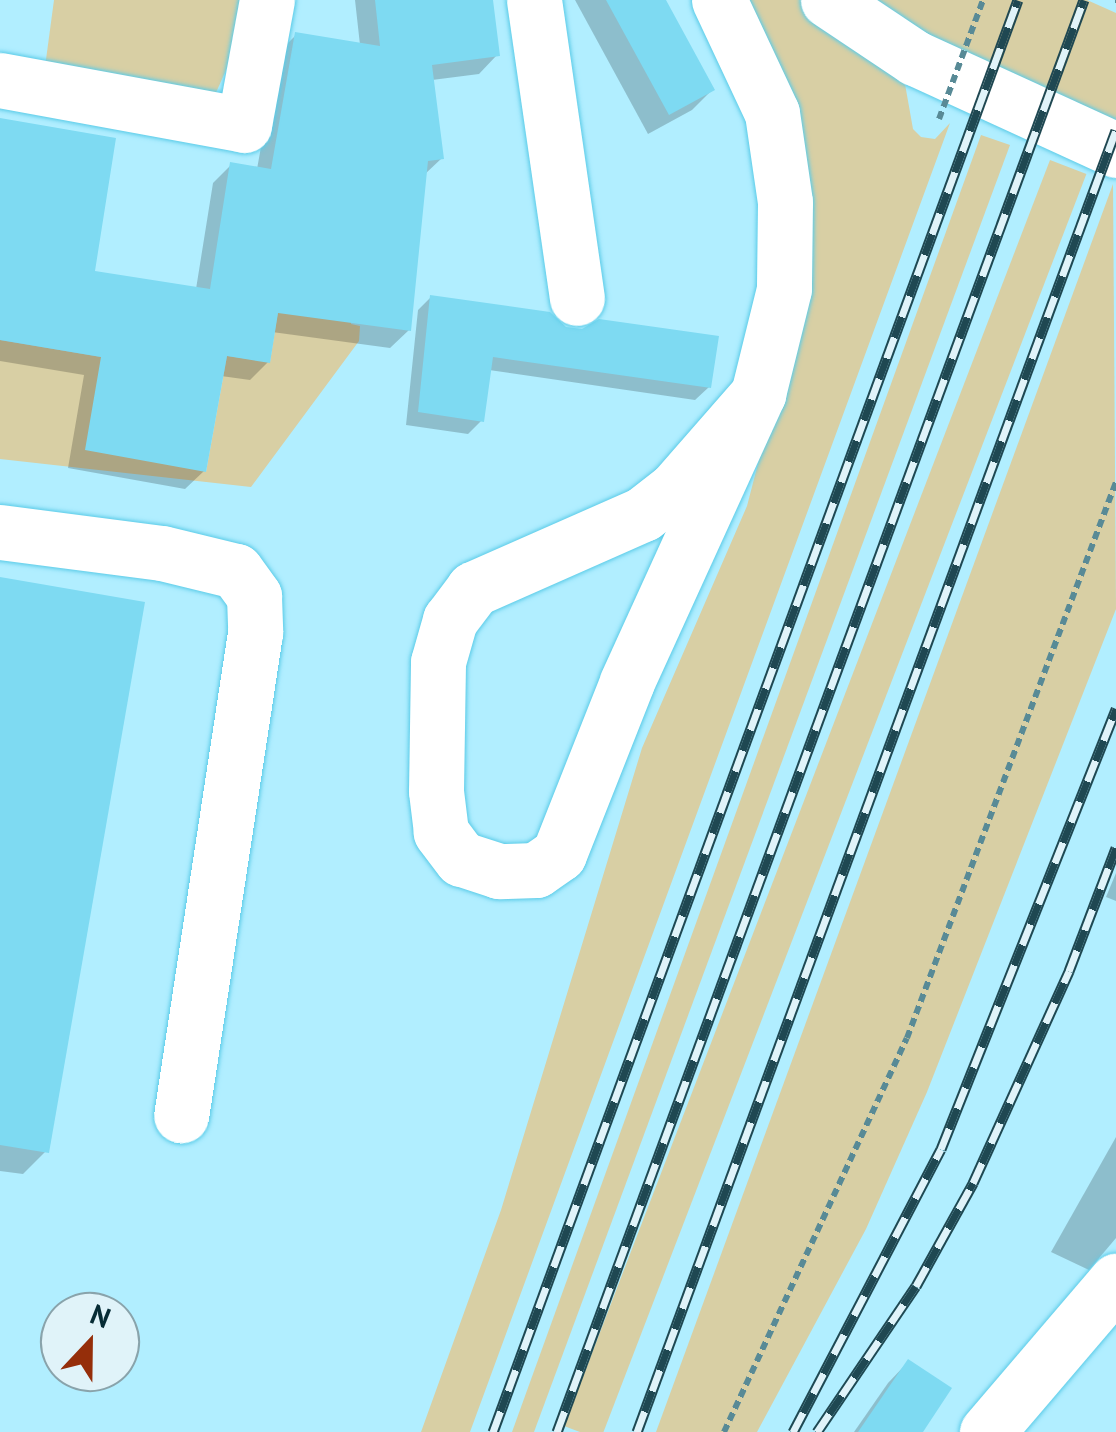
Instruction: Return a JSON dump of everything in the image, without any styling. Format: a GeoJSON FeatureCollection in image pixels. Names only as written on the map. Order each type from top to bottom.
{"type":"FeatureCollection","features":[{"type":"Feature","properties":{"kind":"lane"},"geometry":{"type":"LineString","coordinates":[[0,80],[244,125],[267,0]]}},
{"type":"Feature","properties":{"kind":"lane"},"geometry":{"type":"LineString","coordinates":[[534,0],[577,298]]}},
{"type":"Feature","properties":{"kind":"lane"},"geometry":{"type":"LineString","coordinates":[[719,0],[772,113],[785,202],[784,289],[758,394],[627,682],[559,854],[536,870],[498,871],[461,859],[441,832],[436,791],[438,662],[450,620],[473,588],[643,514],[674,490],[758,394]]}},
{"type":"Feature","properties":{"kind":"lane"},"geometry":{"type":"LineString","coordinates":[[828,0],[915,58],[1116,150]]}},
{"type":"Feature","properties":{"kind":"lane"},"geometry":{"type":"LineString","coordinates":[[0,532],[199,562],[236,572],[254,596],[256,634],[180,1115]]}},
{"type":"Feature","properties":{"kind":"lane"},"geometry":{"type":"LineString","coordinates":[[987,1432],[1116,1281]]}},
{"type":"Feature","properties":{"kind":"path"},"geometry":{"type":"LineString","coordinates":[[939,119],[983,0]]}},
{"type":"Feature","properties":{"kind":"path"},"geometry":{"type":"LineString","coordinates":[[724,1432],[907,1038],[1116,482]]}},
{"type":"Feature","properties":{"kind":"shaded area"},"geometry":{"type":"Polygon","coordinates":[[[54,0],[247,0],[238,43],[211,104],[45,67],[54,0]]]}},
{"type":"Feature","properties":{"kind":"shaded area"},"geometry":{"type":"Polygon","coordinates":[[[748,0],[812,0],[886,58],[905,84],[913,129],[921,137],[935,139],[950,123],[470,1432],[421,1432],[501,1210],[642,748],[747,506],[775,398],[748,0]]]}},
{"type":"Feature","properties":{"kind":"shaded area"},"geometry":{"type":"Polygon","coordinates":[[[852,0],[1087,0],[1116,13],[1116,138],[852,0]]]}},
{"type":"Feature","properties":{"kind":"shaded area"},"geometry":{"type":"Polygon","coordinates":[[[981,135],[1010,145],[534,1432],[512,1432],[981,135]]]}},
{"type":"Feature","properties":{"kind":"shaded area"},"geometry":{"type":"Polygon","coordinates":[[[1050,160],[1086,174],[603,1432],[580,1432],[564,1426],[1050,160]]]}},
{"type":"Feature","properties":{"kind":"shaded area"},"geometry":{"type":"Polygon","coordinates":[[[300,173],[365,183],[351,324],[360,326],[359,341],[251,487],[0,459],[0,340],[101,357],[206,472],[227,356],[270,362],[300,173]]]}},
{"type":"Feature","properties":{"kind":"shaded area"},"geometry":{"type":"Polygon","coordinates":[[[1113,184],[1116,609],[927,1092],[866,1229],[757,1432],[656,1432],[1113,184]]]}},
{"type":"Feature","properties":{"kind":"building"},"geometry":{"type":"Polygon","coordinates":[[[375,0],[493,0],[500,56],[432,65],[444,159],[428,161],[411,331],[278,313],[270,363],[227,356],[206,472],[85,450],[101,357],[0,340],[0,118],[116,138],[95,271],[210,289],[230,162],[271,169],[295,32],[380,46],[375,0]]]}},
{"type":"Feature","properties":{"kind":"building"},"geometry":{"type":"Polygon","coordinates":[[[606,0],[666,0],[715,90],[669,115],[606,0]]]}},
{"type":"Feature","properties":{"kind":"building"},"geometry":{"type":"Polygon","coordinates":[[[430,295],[550,312],[566,327],[582,329],[599,319],[719,336],[711,388],[493,357],[484,422],[418,412],[430,295]]]}},
{"type":"Feature","properties":{"kind":"building"},"geometry":{"type":"Polygon","coordinates":[[[0,577],[145,602],[49,1153],[0,1145],[0,577]]]}},
{"type":"Feature","properties":{"kind":"building"},"geometry":{"type":"Polygon","coordinates":[[[908,1359],[952,1388],[923,1432],[858,1432],[908,1359]]]}},
{"type":"Feature","properties":{"kind":"railway"},"geometry":{"type":"LineString","coordinates":[[493,1432],[1018,0]]}},
{"type":"Feature","properties":{"kind":"railway"},"geometry":{"type":"LineString","coordinates":[[557,1432],[1084,0]]}},
{"type":"Feature","properties":{"kind":"railway"},"geometry":{"type":"LineString","coordinates":[[637,1432],[1116,130]]}},
{"type":"Feature","properties":{"kind":"railway"},"geometry":{"type":"LineString","coordinates":[[793,1432],[941,1149],[1116,709]]}},
{"type":"Feature","properties":{"kind":"railway"},"geometry":{"type":"LineString","coordinates":[[817,1432],[916,1286],[973,1183],[1069,971],[1116,848]]}}]}
